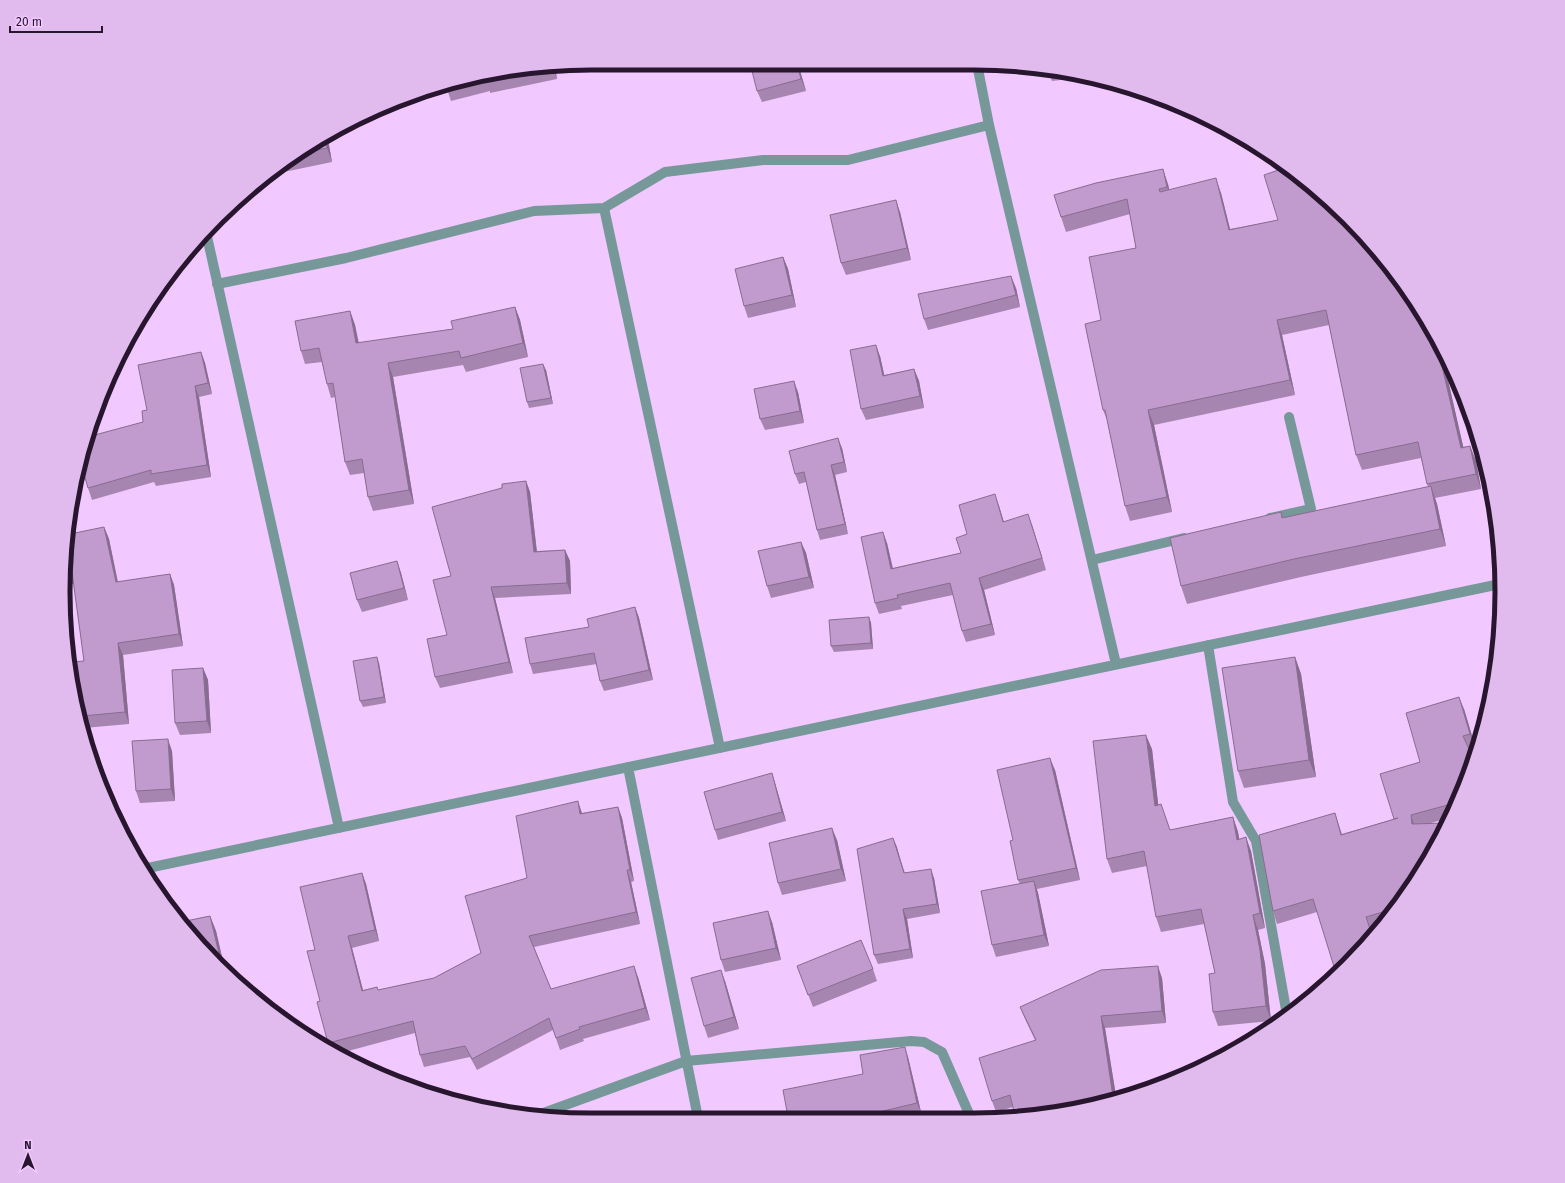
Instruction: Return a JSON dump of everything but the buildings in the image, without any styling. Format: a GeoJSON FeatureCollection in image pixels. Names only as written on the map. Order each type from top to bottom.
{"type":"FeatureCollection","features":[{"type":"Feature","properties":{"kind":"street"},"geometry":{"type":"LineString","coordinates":[[978,70],[989,125],[1116,664]]}},
{"type":"Feature","properties":{"kind":"street"},"geometry":{"type":"LineString","coordinates":[[217,284],[346,258],[534,211],[604,208],[665,172],[763,160],[848,160],[989,125]]}},
{"type":"Feature","properties":{"kind":"street"},"geometry":{"type":"LineString","coordinates":[[604,208],[720,748]]}},
{"type":"Feature","properties":{"kind":"street"},"geometry":{"type":"LineString","coordinates":[[208,239],[339,828]]}},
{"type":"Feature","properties":{"kind":"street"},"geometry":{"type":"LineString","coordinates":[[1258,521],[1311,509],[1289,417]]}},
{"type":"Feature","properties":{"kind":"street"},"geometry":{"type":"LineString","coordinates":[[1092,560],[1190,537]]}},
{"type":"Feature","properties":{"kind":"street"},"geometry":{"type":"LineString","coordinates":[[150,868],[1495,585]]}},
{"type":"Feature","properties":{"kind":"street"},"geometry":{"type":"LineString","coordinates":[[1208,645],[1233,802],[1256,841],[1286,1009]]}},
{"type":"Feature","properties":{"kind":"street"},"geometry":{"type":"LineString","coordinates":[[628,767],[697,1113]]}},
{"type":"Feature","properties":{"kind":"street"},"geometry":{"type":"LineString","coordinates":[[548,1111],[686,1061],[910,1041],[924,1042],[942,1052],[969,1113]]}}]}
